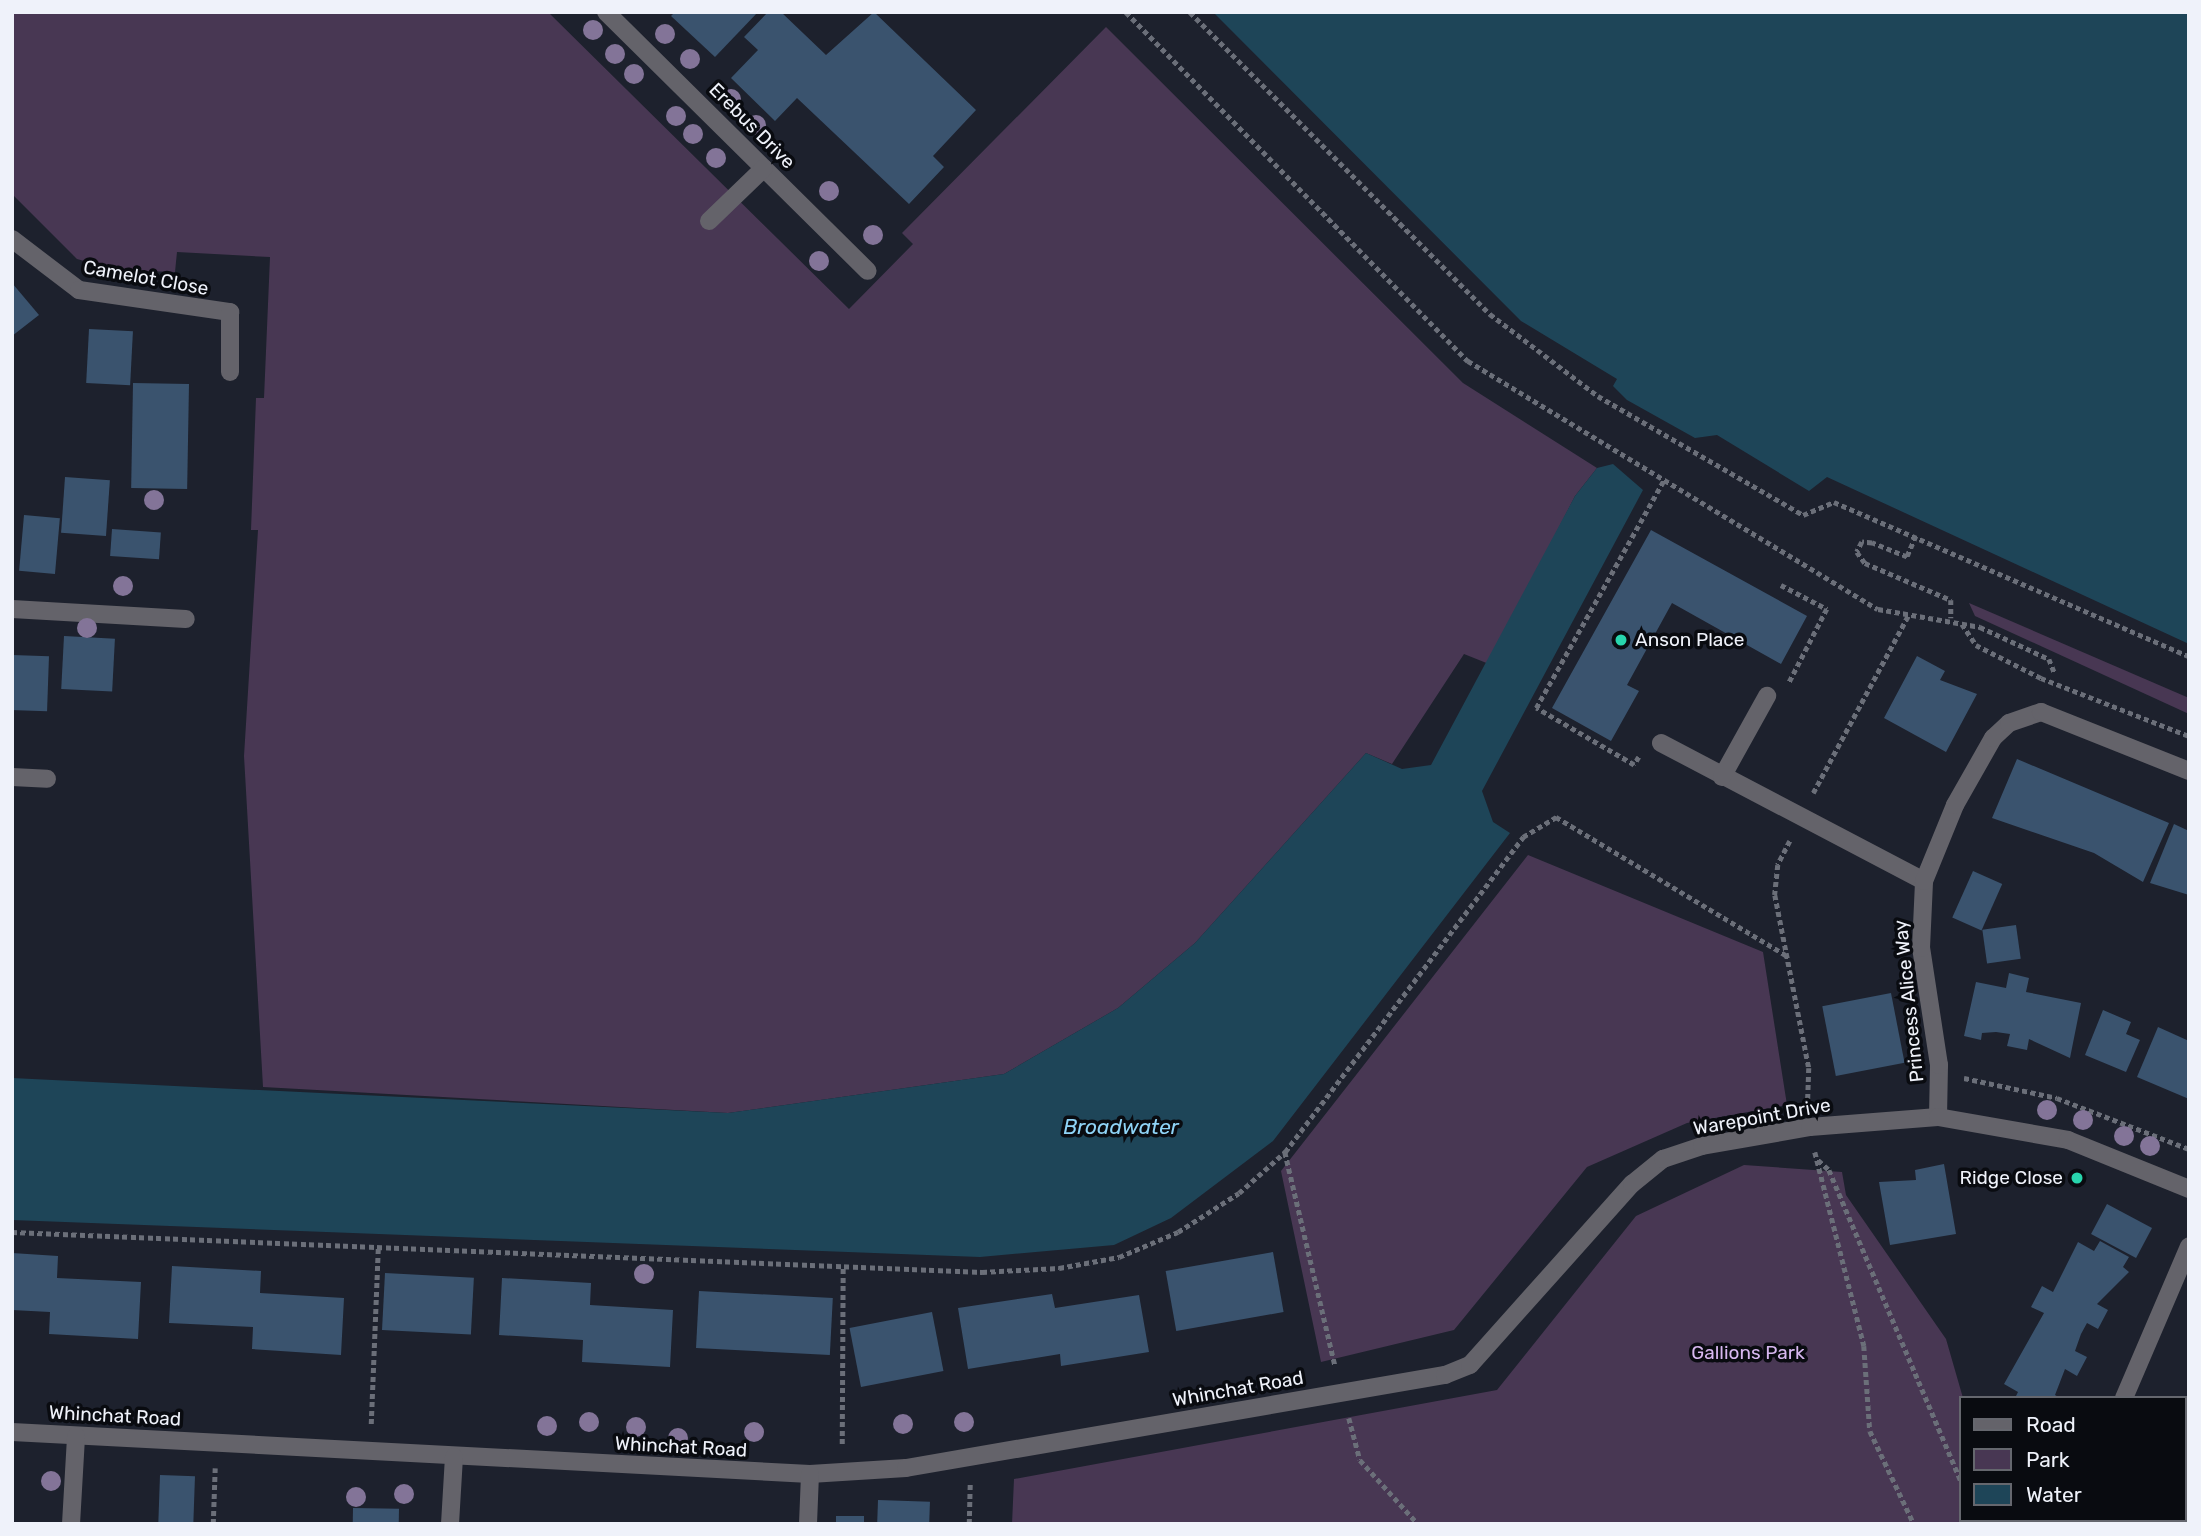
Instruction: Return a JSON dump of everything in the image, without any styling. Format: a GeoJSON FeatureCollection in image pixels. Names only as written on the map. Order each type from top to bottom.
{"type":"FeatureCollection","features":[{"type":"Feature","properties":{"kind":"street","name":"Erebus Drive"},"geometry":{"type":"LineString","coordinates":[[606,12],[868,271]]}},
{"type":"Feature","properties":{"kind":"street"},"geometry":{"type":"LineString","coordinates":[[709,221],[764,168]]}},
{"type":"Feature","properties":{"kind":"street","name":"Camelot Close"},"geometry":{"type":"LineString","coordinates":[[12,239],[79,290],[230,313],[230,372]]}},
{"type":"Feature","properties":{"kind":"street"},"geometry":{"type":"LineString","coordinates":[[12,609],[186,619]]}},
{"type":"Feature","properties":{"kind":"street"},"geometry":{"type":"LineString","coordinates":[[1722,777],[1767,696]]}},
{"type":"Feature","properties":{"kind":"street","name":"Princess Alice Way"},"geometry":{"type":"LineString","coordinates":[[1938,1117],[1939,1065],[1921,948],[1924,881],[1945,825],[1993,738],[2025,715],[2057,716],[2189,771]]}},
{"type":"Feature","properties":{"kind":"street"},"geometry":{"type":"LineString","coordinates":[[1661,743],[1800,821],[1924,881]]}},
{"type":"Feature","properties":{"kind":"street"},"geometry":{"type":"LineString","coordinates":[[12,777],[47,779]]}},
{"type":"Feature","properties":{"kind":"street","name":"Warepoint Drive"},"geometry":{"type":"LineString","coordinates":[[1342,1392],[1471,1365],[1632,1184],[1663,1159],[1810,1127],[1938,1117],[2068,1140],[2189,1189]]}},
{"type":"Feature","properties":{"kind":"street"},"geometry":{"type":"LineString","coordinates":[[2125,1396],[2189,1246]]}},
{"type":"Feature","properties":{"kind":"street","name":"Whinchat Road"},"geometry":{"type":"LineString","coordinates":[[12,1432],[453,1457],[842,1474],[971,1458],[1342,1392]]}},
{"type":"Feature","properties":{"kind":"street"},"geometry":{"type":"LineString","coordinates":[[71,1524],[76,1436]]}},
{"type":"Feature","properties":{"kind":"street"},"geometry":{"type":"LineString","coordinates":[[450,1524],[453,1457]]}},
{"type":"Feature","properties":{"kind":"street"},"geometry":{"type":"LineString","coordinates":[[808,1524],[810,1474]]}},
{"type":"Feature","properties":{"kind":"path"},"geometry":{"type":"LineString","coordinates":[[1126,12],[1468,361],[1878,609],[1931,622],[1951,618],[2049,659],[2055,674]]}},
{"type":"Feature","properties":{"kind":"path"},"geometry":{"type":"LineString","coordinates":[[1190,12],[1490,314],[1598,396],[1803,515],[1834,502],[2189,656]]}},
{"type":"Feature","properties":{"kind":"path"},"geometry":{"type":"LineString","coordinates":[[1661,743],[1649,736],[1634,765],[1536,708],[1664,481]]}},
{"type":"Feature","properties":{"kind":"path"},"geometry":{"type":"LineString","coordinates":[[1916,536],[1908,557],[1872,543],[1862,542],[1857,552],[1865,563],[1951,600],[1951,618]]}},
{"type":"Feature","properties":{"kind":"path"},"geometry":{"type":"LineString","coordinates":[[1767,696],[1790,682],[1827,609],[1781,585]]}},
{"type":"Feature","properties":{"kind":"path"},"geometry":{"type":"LineString","coordinates":[[1814,791],[1908,616]]}},
{"type":"Feature","properties":{"kind":"path"},"geometry":{"type":"LineString","coordinates":[[1962,624],[1976,645],[2041,678],[2189,736]]}},
{"type":"Feature","properties":{"kind":"path"},"geometry":{"type":"LineString","coordinates":[[12,1231],[982,1272],[1119,1257],[1215,1209],[1286,1152],[1523,837],[1556,817],[1787,956]]}},
{"type":"Feature","properties":{"kind":"path"},"geometry":{"type":"LineString","coordinates":[[1787,848],[1774,895],[1809,1068],[1808,1109]]}},
{"type":"Feature","properties":{"kind":"path"},"geometry":{"type":"LineString","coordinates":[[1956,1078],[1989,1082],[2096,1111],[2189,1149]]}},
{"type":"Feature","properties":{"kind":"path"},"geometry":{"type":"LineString","coordinates":[[1286,1152],[1360,1460],[1418,1524]]}},
{"type":"Feature","properties":{"kind":"path"},"geometry":{"type":"LineString","coordinates":[[1914,1524],[1870,1432],[1864,1346],[1818,1159],[1829,1170],[1960,1479]]}},
{"type":"Feature","properties":{"kind":"path"},"geometry":{"type":"LineString","coordinates":[[370,1452],[377,1247]]}},
{"type":"Feature","properties":{"kind":"path"},"geometry":{"type":"LineString","coordinates":[[842,1474],[844,1266]]}},
{"type":"Feature","properties":{"kind":"path"},"geometry":{"type":"LineString","coordinates":[[213,1524],[216,1442]]}},
{"type":"Feature","properties":{"kind":"path"},"geometry":{"type":"LineString","coordinates":[[969,1524],[971,1458]]}},
{"type":"Feature","properties":{"kind":"green space"},"geometry":{"type":"Polygon","coordinates":[[[12,12],[548,12],[849,309],[913,244],[902,233],[1106,27],[1463,383],[1597,468],[1575,496],[1489,664],[1464,654],[1392,764],[1366,753],[1195,943],[1118,1008],[1004,1074],[728,1113],[263,1087],[244,756],[258,530],[251,530],[256,398],[264,398],[270,257],[177,252],[175,272],[116,270],[77,259],[12,194],[12,12]]]}},
{"type":"Feature","properties":{"kind":"green space"},"geometry":{"type":"Polygon","coordinates":[[[1969,603],[2189,698],[2189,714],[1975,616],[1969,603]]]}},
{"type":"Feature","properties":{"kind":"green space"},"geometry":{"type":"Polygon","coordinates":[[[1528,855],[1763,952],[1787,1105],[1687,1123],[1587,1167],[1454,1330],[1321,1362],[1281,1171],[1528,855]]]}},
{"type":"Feature","properties":{"kind":"green space","name":"Gallions Park"},"geometry":{"type":"Polygon","coordinates":[[[1744,1165],[1842,1172],[1846,1195],[1946,1339],[1962,1396],[1960,1396],[1960,1522],[2000,1524],[1012,1524],[1014,1479],[1497,1390],[1636,1216],[1744,1165]]]}},
{"type":"Feature","properties":{"kind":"water"},"geometry":{"type":"Polygon","coordinates":[[[1213,12],[2189,12],[2189,644],[1827,477],[1809,491],[1717,435],[1695,438],[1627,400],[1613,386],[1617,379],[1521,321],[1213,12]]]}},
{"type":"Feature","properties":{"kind":"water","name":"Broadwater"},"geometry":{"type":"Polygon","coordinates":[[[1613,464],[1643,490],[1482,791],[1493,822],[1510,833],[1273,1141],[1171,1218],[1114,1245],[980,1257],[12,1220],[12,1078],[728,1113],[1004,1074],[1118,1008],[1195,943],[1366,753],[1402,769],[1431,765],[1575,496],[1597,468],[1613,464]]]}},
{"type":"Feature","properties":{"kind":"building"},"geometry":{"type":"Polygon","coordinates":[[[675,12],[758,12],[715,57],[671,16],[675,12]]]}},
{"type":"Feature","properties":{"kind":"building"},"geometry":{"type":"Polygon","coordinates":[[[768,12],[781,12],[826,55],[874,12],[976,110],[933,156],[944,167],[909,204],[797,98],[775,121],[731,78],[758,50],[744,37],[768,12]]]}},
{"type":"Feature","properties":{"kind":"building"},"geometry":{"type":"Polygon","coordinates":[[[12,283],[39,315],[12,336],[12,283]]]}},
{"type":"Feature","properties":{"kind":"building"},"geometry":{"type":"Polygon","coordinates":[[[89,329],[133,331],[130,385],[86,383],[89,329]]]}},
{"type":"Feature","properties":{"kind":"building"},"geometry":{"type":"Polygon","coordinates":[[[133,383],[189,384],[187,489],[131,488],[133,383]]]}},
{"type":"Feature","properties":{"kind":"building"},"geometry":{"type":"Polygon","coordinates":[[[65,477],[110,480],[106,536],[61,533],[65,477]]]}},
{"type":"Feature","properties":{"kind":"building"},"geometry":{"type":"Polygon","coordinates":[[[24,515],[60,518],[55,574],[19,571],[24,515]]]}},
{"type":"Feature","properties":{"kind":"building"},"geometry":{"type":"Polygon","coordinates":[[[112,529],[161,532],[159,559],[110,556],[112,529]]]}},
{"type":"Feature","properties":{"kind":"building","name":"Anson Place"},"geometry":{"type":"Polygon","coordinates":[[[1651,530],[1807,616],[1781,664],[1672,603],[1627,685],[1639,691],[1611,741],[1552,708],[1651,530]]]}},
{"type":"Feature","properties":{"kind":"building"},"geometry":{"type":"Polygon","coordinates":[[[64,636],[115,639],[112,692],[61,689],[64,636]]]}},
{"type":"Feature","properties":{"kind":"building"},"geometry":{"type":"Polygon","coordinates":[[[12,655],[49,656],[47,711],[12,710],[12,655]]]}},
{"type":"Feature","properties":{"kind":"building"},"geometry":{"type":"Polygon","coordinates":[[[1917,656],[1945,671],[1940,680],[1977,694],[1946,752],[1884,718],[1917,656]]]}},
{"type":"Feature","properties":{"kind":"building"},"geometry":{"type":"Polygon","coordinates":[[[2017,759],[2169,823],[2143,882],[2094,853],[1992,818],[2017,759]]]}},
{"type":"Feature","properties":{"kind":"building"},"geometry":{"type":"Polygon","coordinates":[[[2174,824],[2189,831],[2189,895],[2150,883],[2174,824]]]}},
{"type":"Feature","properties":{"kind":"building"},"geometry":{"type":"Polygon","coordinates":[[[1973,871],[2002,884],[1981,931],[1952,918],[1973,871]]]}},
{"type":"Feature","properties":{"kind":"building"},"geometry":{"type":"Polygon","coordinates":[[[2016,925],[2021,959],[1987,963],[1982,930],[2016,925]]]}},
{"type":"Feature","properties":{"kind":"building"},"geometry":{"type":"Polygon","coordinates":[[[2009,973],[2029,978],[2026,992],[2081,1003],[2070,1058],[2029,1039],[2027,1050],[2007,1046],[2010,1034],[1982,1033],[1981,1040],[1964,1036],[1976,982],[2006,988],[2009,973]]]}},
{"type":"Feature","properties":{"kind":"building"},"geometry":{"type":"Polygon","coordinates":[[[1891,993],[1905,1063],[1836,1076],[1822,1006],[1891,993]]]}},
{"type":"Feature","properties":{"kind":"building"},"geometry":{"type":"Polygon","coordinates":[[[2103,1010],[2131,1022],[2126,1034],[2140,1040],[2126,1072],[2085,1055],[2103,1010]]]}},
{"type":"Feature","properties":{"kind":"building"},"geometry":{"type":"Polygon","coordinates":[[[2158,1027],[2189,1041],[2189,1099],[2137,1077],[2158,1027]]]}},
{"type":"Feature","properties":{"kind":"building"},"geometry":{"type":"Polygon","coordinates":[[[1944,1164],[1956,1234],[1890,1245],[1879,1182],[1916,1180],[1915,1170],[1944,1164]]]}},
{"type":"Feature","properties":{"kind":"building"},"geometry":{"type":"Polygon","coordinates":[[[2107,1204],[2152,1228],[2136,1258],[2091,1234],[2107,1204]]]}},
{"type":"Feature","properties":{"kind":"building"},"geometry":{"type":"Polygon","coordinates":[[[2100,1241],[2129,1257],[2123,1267],[2129,1272],[2097,1304],[2108,1310],[2098,1329],[2087,1323],[2081,1334],[2075,1351],[2087,1357],[2077,1376],[2065,1369],[2057,1396],[2016,1396],[2018,1392],[2004,1384],[2044,1313],[2031,1307],[2042,1286],[2053,1292],[2078,1242],[2094,1251],[2100,1241]]]}},
{"type":"Feature","properties":{"kind":"building"},"geometry":{"type":"Polygon","coordinates":[[[1273,1252],[1284,1312],[1176,1331],[1166,1271],[1273,1252]]]}},
{"type":"Feature","properties":{"kind":"building"},"geometry":{"type":"Polygon","coordinates":[[[12,1253],[58,1256],[57,1278],[141,1282],[138,1339],[49,1334],[50,1312],[12,1310],[12,1253]]]}},
{"type":"Feature","properties":{"kind":"building"},"geometry":{"type":"Polygon","coordinates":[[[172,1266],[261,1271],[260,1293],[344,1298],[341,1355],[252,1349],[253,1327],[169,1323],[172,1266]]]}},
{"type":"Feature","properties":{"kind":"building"},"geometry":{"type":"Polygon","coordinates":[[[385,1273],[474,1278],[471,1335],[382,1330],[385,1273]]]}},
{"type":"Feature","properties":{"kind":"building"},"geometry":{"type":"Polygon","coordinates":[[[502,1278],[591,1283],[590,1305],[673,1310],[670,1367],[582,1362],[583,1340],[499,1335],[502,1278]]]}},
{"type":"Feature","properties":{"kind":"building"},"geometry":{"type":"Polygon","coordinates":[[[699,1291],[833,1298],[830,1355],[696,1348],[699,1291]]]}},
{"type":"Feature","properties":{"kind":"building"},"geometry":{"type":"Polygon","coordinates":[[[1052,1294],[1055,1308],[1139,1295],[1149,1352],[1061,1366],[1060,1354],[968,1369],[958,1308],[1052,1294]]]}},
{"type":"Feature","properties":{"kind":"building"},"geometry":{"type":"Polygon","coordinates":[[[932,1312],[943,1371],[861,1387],[850,1328],[932,1312]]]}},
{"type":"Feature","properties":{"kind":"building"},"geometry":{"type":"Polygon","coordinates":[[[2189,1413],[2189,1506],[2187,1506],[2189,1413]]]}},
{"type":"Feature","properties":{"kind":"building"},"geometry":{"type":"Polygon","coordinates":[[[160,1475],[195,1476],[193,1524],[158,1524],[160,1475]]]}},
{"type":"Feature","properties":{"kind":"building"},"geometry":{"type":"Polygon","coordinates":[[[878,1500],[930,1502],[929,1524],[877,1524],[878,1500]]]}},
{"type":"Feature","properties":{"kind":"building"},"geometry":{"type":"Polygon","coordinates":[[[353,1508],[399,1509],[399,1524],[353,1524],[353,1508]]]}},
{"type":"Feature","properties":{"kind":"building"},"geometry":{"type":"Polygon","coordinates":[[[836,1516],[864,1516],[864,1524],[836,1524],[836,1516]]]}},
{"type":"Feature","properties":{"kind":"place","name":"Anson Place"},"geometry":{"type":"Point","coordinates":[1621,640]}},
{"type":"Feature","properties":{"kind":"place","name":"Ridge Close"},"geometry":{"type":"Point","coordinates":[2077,1178]}}]}
